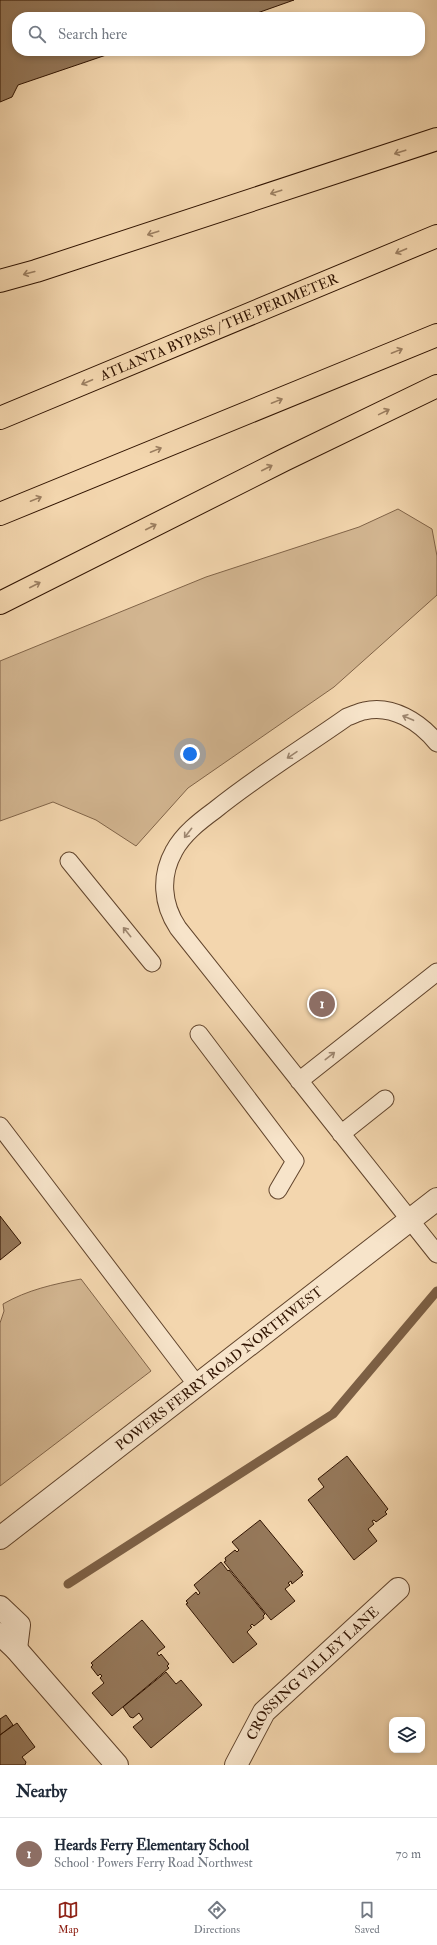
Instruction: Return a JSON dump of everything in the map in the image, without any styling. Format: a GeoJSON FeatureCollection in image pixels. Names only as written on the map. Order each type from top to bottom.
{"type":"FeatureCollection","features":[{"type":"Feature","properties":{"kind":"highway"},"geometry":{"type":"LineString","coordinates":[[0,281],[36,271],[437,140]]}},
{"type":"Feature","properties":{"kind":"highway","name":"ATLANTA BYPASS / THE PERIMETER"},"geometry":{"type":"LineString","coordinates":[[0,418],[437,236]]}},
{"type":"Feature","properties":{"kind":"highway"},"geometry":{"type":"LineString","coordinates":[[0,514],[437,335]]}},
{"type":"Feature","properties":{"kind":"highway"},"geometry":{"type":"LineString","coordinates":[[0,603],[284,460],[437,386]]}},
{"type":"Feature","properties":{"kind":"street","name":"POWERS FERRY ROAD NORTHWEST"},"geometry":{"type":"LineString","coordinates":[[0,1538],[437,1198]]}},
{"type":"Feature","properties":{"kind":"street","name":"CROSSING VALLEY LANE"},"geometry":{"type":"LineString","coordinates":[[236,1765],[264,1712],[398,1588]]}},
{"type":"Feature","properties":{"kind":"street"},"geometry":{"type":"LineString","coordinates":[[0,1607],[19,1625],[16,1649]]}},
{"type":"Feature","properties":{"kind":"street"},"geometry":{"type":"LineString","coordinates":[[0,1634],[16,1649],[117,1765]]}},
{"type":"Feature","properties":{"kind":"lane"},"geometry":{"type":"LineString","coordinates":[[437,743],[412,719],[388,711],[365,710],[347,718],[234,794],[192,827],[174,850],[165,877],[165,900],[171,917],[178,928],[437,1254]]}},
{"type":"Feature","properties":{"kind":"lane"},"geometry":{"type":"LineString","coordinates":[[70,861],[152,962]]}},
{"type":"Feature","properties":{"kind":"lane"},"geometry":{"type":"LineString","coordinates":[[299,1081],[437,972]]}},
{"type":"Feature","properties":{"kind":"lane"},"geometry":{"type":"LineString","coordinates":[[199,1034],[295,1161],[278,1190]]}},
{"type":"Feature","properties":{"kind":"lane"},"geometry":{"type":"LineString","coordinates":[[342,1134],[385,1099]]}},
{"type":"Feature","properties":{"kind":"lane"},"geometry":{"type":"LineString","coordinates":[[0,1126],[197,1385]]}},
{"type":"Feature","properties":{"kind":"shaded area"},"geometry":{"type":"Polygon","coordinates":[[[398,509],[432,529],[437,556],[437,595],[334,687],[188,788],[136,846],[96,820],[53,802],[0,821],[0,661],[206,577],[359,527],[398,509]]]}},
{"type":"Feature","properties":{"kind":"shaded area"},"geometry":{"type":"Polygon","coordinates":[[[81,1279],[151,1371],[0,1486],[0,1323],[4,1311],[3,1304],[41,1288],[81,1279]]]}},
{"type":"Feature","properties":{"kind":"building"},"geometry":{"type":"Polygon","coordinates":[[[0,0],[294,0],[260,12],[12,12],[12,56],[103,56],[18,85],[12,97],[0,102],[0,0]]]}},
{"type":"Feature","properties":{"kind":"building"},"geometry":{"type":"Polygon","coordinates":[[[0,1216],[21,1243],[0,1260],[0,1216]]]}},
{"type":"Feature","properties":{"kind":"building"},"geometry":{"type":"Polygon","coordinates":[[[347,1456],[388,1509],[385,1512],[387,1514],[376,1522],[374,1520],[372,1521],[374,1524],[368,1529],[377,1541],[354,1560],[308,1500],[324,1487],[318,1479],[347,1456]]]}},
{"type":"Feature","properties":{"kind":"building"},"geometry":{"type":"Polygon","coordinates":[[[260,1520],[303,1572],[301,1573],[303,1575],[292,1584],[291,1581],[288,1583],[290,1585],[285,1589],[295,1601],[271,1620],[224,1562],[226,1561],[225,1558],[235,1550],[237,1552],[239,1550],[232,1542],[260,1520]]]}},
{"type":"Feature","properties":{"kind":"building"},"geometry":{"type":"Polygon","coordinates":[[[221,1562],[265,1614],[263,1616],[264,1618],[254,1626],[252,1624],[250,1626],[252,1627],[247,1632],[257,1644],[233,1663],[186,1604],[188,1603],[186,1601],[196,1592],[198,1595],[200,1593],[194,1585],[221,1562]]]}},
{"type":"Feature","properties":{"kind":"building"},"geometry":{"type":"Polygon","coordinates":[[[142,1620],[165,1647],[157,1653],[159,1656],[161,1654],[169,1664],[167,1666],[169,1668],[112,1716],[92,1693],[104,1683],[100,1678],[102,1676],[100,1674],[98,1676],[91,1667],[93,1665],[91,1663],[142,1620]]]}},
{"type":"Feature","properties":{"kind":"building"},"geometry":{"type":"Polygon","coordinates":[[[166,1672],[176,1684],[181,1680],[202,1705],[151,1748],[133,1727],[143,1719],[139,1713],[133,1718],[130,1717],[123,1707],[166,1672]]]}},
{"type":"Feature","properties":{"kind":"building"},"geometry":{"type":"Polygon","coordinates":[[[6,1715],[13,1725],[0,1735],[0,1719],[6,1715]]]}},
{"type":"Feature","properties":{"kind":"building"},"geometry":{"type":"Polygon","coordinates":[[[17,1723],[35,1747],[22,1757],[26,1762],[25,1765],[0,1765],[0,1735],[17,1723]]]}},
{"type":"Feature","properties":{"kind":"waterway"},"geometry":{"type":"LineString","coordinates":[[68,1584],[333,1414],[437,1291]]}},
{"type":"Feature","properties":{"kind":"place","name":"Heards Ferry Elementary School"},"geometry":{"type":"Point","coordinates":[322,1004]}}]}
